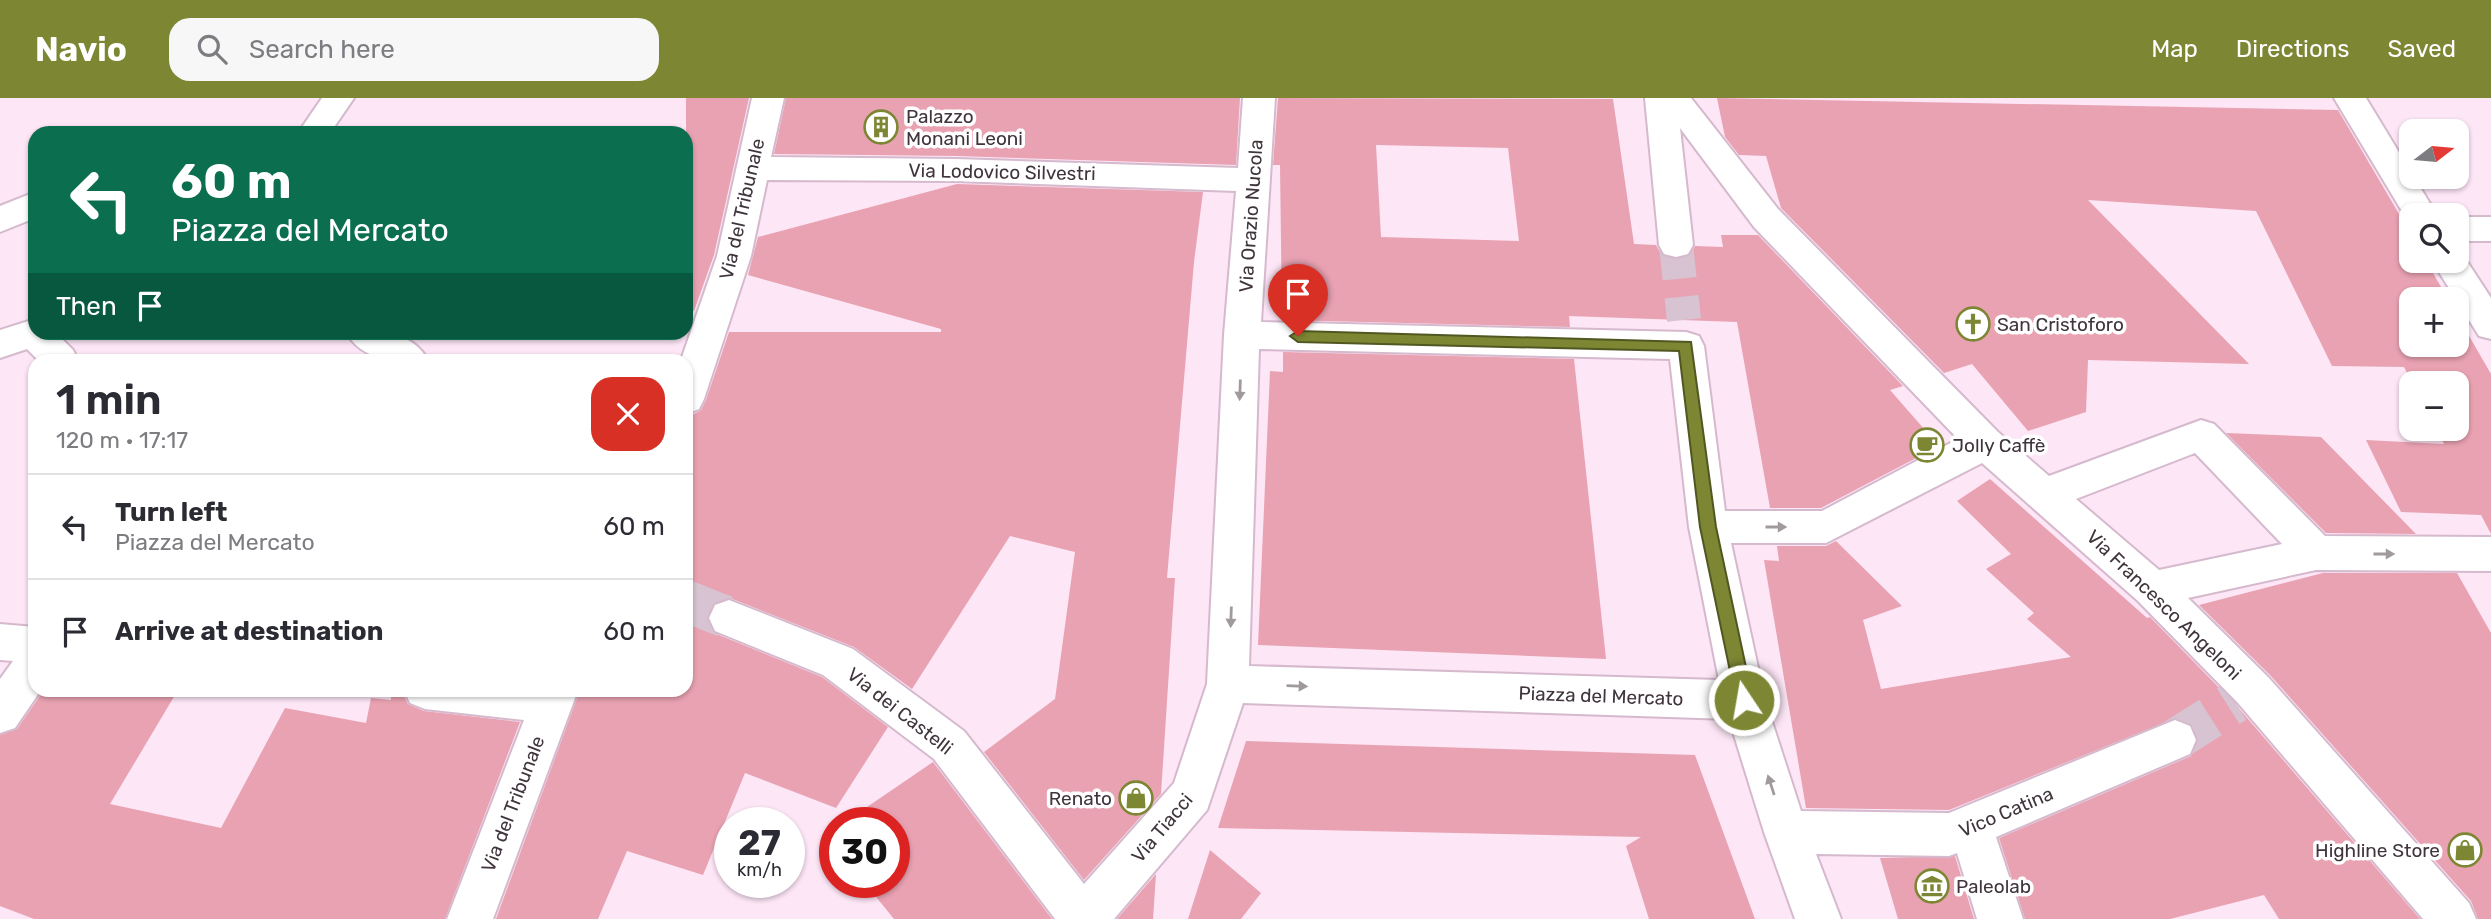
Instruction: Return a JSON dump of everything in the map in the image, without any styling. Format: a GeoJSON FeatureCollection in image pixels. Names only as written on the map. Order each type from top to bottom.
{"type":"FeatureCollection","features":[{"type":"Feature","properties":{"kind":"street"},"geometry":{"type":"LineString","coordinates":[[319,126],[338,98]]}},
{"type":"Feature","properties":{"kind":"street","name":"Via del Tribunale"},"geometry":{"type":"LineString","coordinates":[[693,378],[734,256],[768,98]]}},
{"type":"Feature","properties":{"kind":"street","name":"Via Orazio Nucola"},"geometry":{"type":"LineString","coordinates":[[1242,335],[1259,98]]}},
{"type":"Feature","properties":{"kind":"street"},"geometry":{"type":"LineString","coordinates":[[1661,98],[1676,246]]}},
{"type":"Feature","properties":{"kind":"street","name":"Via Francesco Angeloni"},"geometry":{"type":"LineString","coordinates":[[1674,98],[1766,218],[1985,443],[2152,589],[2244,696],[2453,919]]}},
{"type":"Feature","properties":{"kind":"street"},"geometry":{"type":"LineString","coordinates":[[2350,98],[2414,203]]}},
{"type":"Feature","properties":{"kind":"street","name":"Via Lodovico Silvestri"},"geometry":{"type":"LineString","coordinates":[[751,168],[956,170],[1254,180]]}},
{"type":"Feature","properties":{"kind":"street"},"geometry":{"type":"LineString","coordinates":[[0,220],[28,207]]}},
{"type":"Feature","properties":{"kind":"street"},"geometry":{"type":"LineString","coordinates":[[2469,229],[2491,229]]}},
{"type":"Feature","properties":{"kind":"street"},"geometry":{"type":"LineString","coordinates":[[2457,273],[2491,326]]}},
{"type":"Feature","properties":{"kind":"street"},"geometry":{"type":"LineString","coordinates":[[1228,684],[1242,335],[1685,333],[1708,527],[1744,700],[1786,832],[1818,919]]}},
{"type":"Feature","properties":{"kind":"street"},"geometry":{"type":"LineString","coordinates":[[0,344],[28,335]]}},
{"type":"Feature","properties":{"kind":"street"},"geometry":{"type":"LineString","coordinates":[[41,340],[54,354]]}},
{"type":"Feature","properties":{"kind":"street"},"geometry":{"type":"LineString","coordinates":[[376,340],[400,354]]}},
{"type":"Feature","properties":{"kind":"street"},"geometry":{"type":"LineString","coordinates":[[2046,495],[2201,435],[2316,553]]}},
{"type":"Feature","properties":{"kind":"street"},"geometry":{"type":"LineString","coordinates":[[1708,527],[1826,527],[1985,443]]}},
{"type":"Feature","properties":{"kind":"street"},"geometry":{"type":"LineString","coordinates":[[2152,589],[2316,553],[2491,554]]}},
{"type":"Feature","properties":{"kind":"street","name":"Via dei Castelli"},"geometry":{"type":"LineString","coordinates":[[729,618],[838,662],[949,745],[1084,919]]}},
{"type":"Feature","properties":{"kind":"street"},"geometry":{"type":"LineString","coordinates":[[0,642],[28,644]]}},
{"type":"Feature","properties":{"kind":"street"},"geometry":{"type":"LineString","coordinates":[[0,714],[28,674]]}},
{"type":"Feature","properties":{"kind":"street","name":"Piazza del Mercato"},"geometry":{"type":"LineString","coordinates":[[1228,684],[1744,700]]}},
{"type":"Feature","properties":{"kind":"street","name":"Via Tiacci"},"geometry":{"type":"LineString","coordinates":[[1084,919],[1192,795],[1228,684]]}},
{"type":"Feature","properties":{"kind":"street","name":"Via del Tribunale"},"geometry":{"type":"LineString","coordinates":[[470,919],[554,697]]}},
{"type":"Feature","properties":{"kind":"street","name":"Vico Catina"},"geometry":{"type":"LineString","coordinates":[[1786,832],[1949,835],[2175,740]]}},
{"type":"Feature","properties":{"kind":"street"},"geometry":{"type":"LineString","coordinates":[[1971,828],[2000,919]]}},
{"type":"Feature","properties":{"kind":"building"},"geometry":{"type":"Polygon","coordinates":[[[686,98],[749,98],[714,255],[694,311],[693,126],[686,126],[686,98]]]}},
{"type":"Feature","properties":{"kind":"building"},"geometry":{"type":"Polygon","coordinates":[[[786,98],[1240,98],[1236,165],[956,156],[774,154],[786,98]]]}},
{"type":"Feature","properties":{"kind":"building"},"geometry":{"type":"Polygon","coordinates":[[[1278,98],[1613,99],[1634,244],[1656,245],[1663,257],[1677,260],[1689,257],[1695,246],[1723,247],[1721,235],[1758,235],[1903,386],[1890,390],[1939,446],[1821,508],[1770,508],[1737,322],[1569,316],[1570,327],[1282,320],[1280,165],[1273,165],[1278,98]],[[1376,145],[1381,237],[1519,241],[1508,148],[1376,145]]]}},
{"type":"Feature","properties":{"kind":"building"},"geometry":{"type":"Polygon","coordinates":[[[1717,98],[2338,110],[2399,214],[2399,273],[2433,273],[2441,287],[2399,287],[2399,357],[2469,357],[2469,336],[2491,374],[2491,534],[2481,515],[2401,512],[2366,440],[2444,444],[2442,441],[2469,441],[2469,371],[2406,371],[2404,367],[2332,366],[2256,211],[2088,200],[2249,364],[2088,360],[2086,412],[2028,431],[1972,364],[1944,373],[1781,208],[1766,156],[1739,155],[1725,137],[1717,98]]]}},
{"type":"Feature","properties":{"kind":"building"},"geometry":{"type":"Polygon","coordinates":[[[957,184],[1203,192],[1194,262],[1167,578],[1175,578],[1161,794],[1084,880],[984,752],[1055,699],[1075,552],[1010,536],[912,689],[854,647],[730,598],[714,603],[707,617],[714,633],[822,677],[888,727],[837,807],[745,773],[731,807],[714,807],[714,848],[703,875],[627,851],[598,919],[496,919],[577,697],[693,697],[693,414],[701,410],[706,400],[729,332],[941,332],[941,329],[748,275],[758,237],[957,184]]]}},
{"type":"Feature","properties":{"kind":"building"},"geometry":{"type":"Polygon","coordinates":[[[1283,352],[1574,359],[1606,659],[1258,645],[1270,371],[1283,372],[1283,352]]]}},
{"type":"Feature","properties":{"kind":"building"},"geometry":{"type":"Polygon","coordinates":[[[2226,433],[2321,437],[2416,534],[2326,533],[2226,433]]]}},
{"type":"Feature","properties":{"kind":"building"},"geometry":{"type":"Polygon","coordinates":[[[1990,479],[2147,618],[2150,617],[2236,705],[2420,919],[2279,919],[2264,895],[2170,919],[2025,919],[1999,838],[2191,756],[2198,739],[2191,724],[2176,718],[1949,810],[1806,808],[1764,560],[1779,561],[1777,546],[1826,546],[1836,541],[1902,606],[1863,620],[1881,689],[2071,657],[2027,619],[2034,613],[1986,569],[2011,554],[1957,501],[1990,479]]]}},
{"type":"Feature","properties":{"kind":"building"},"geometry":{"type":"Polygon","coordinates":[[[2323,573],[2457,573],[2491,633],[2491,919],[2478,919],[2471,901],[2270,675],[2199,605],[2323,573]]]}},
{"type":"Feature","properties":{"kind":"building"},"geometry":{"type":"Polygon","coordinates":[[[39,697],[174,697],[110,804],[221,828],[285,708],[366,723],[371,698],[391,700],[391,697],[404,697],[408,704],[424,711],[520,722],[445,919],[34,919],[0,906],[0,735],[17,729],[39,697]]]}},
{"type":"Feature","properties":{"kind":"building"},"geometry":{"type":"Polygon","coordinates":[[[1246,741],[1695,755],[1755,919],[1649,919],[1626,846],[1641,837],[1218,828],[1246,741]]]}},
{"type":"Feature","properties":{"kind":"building"},"geometry":{"type":"Polygon","coordinates":[[[933,762],[1052,919],[894,919],[877,898],[910,898],[910,807],[867,807],[933,762]]]}},
{"type":"Feature","properties":{"kind":"building"},"geometry":{"type":"Polygon","coordinates":[[[1210,850],[1261,893],[1241,919],[1188,919],[1210,850]]]}},
{"type":"Feature","properties":{"kind":"building","name":"Paleolab"},"geometry":{"type":"Polygon","coordinates":[[[1955,856],[1974,919],[1898,919],[1880,858],[1955,856]]]}},
{"type":"Feature","properties":{"kind":"building"},"geometry":{"type":"Polygon","coordinates":[[[1156,874],[1153,919],[1117,919],[1156,874]]]}},
{"type":"Feature","properties":{"kind":"tunnel"},"geometry":{"type":"LineString","coordinates":[[1676,245],[1684,320]]}},
{"type":"Feature","properties":{"kind":"tunnel"},"geometry":{"type":"LineString","coordinates":[[693,604],[729,618]]}},
{"type":"Feature","properties":{"kind":"tunnel"},"geometry":{"type":"LineString","coordinates":[[2175,740],[2235,702]]}},
{"type":"Feature","properties":{"kind":"place","name":"Palazzo Monani Leoni"},"geometry":{"type":"Point","coordinates":[881,127]}},
{"type":"Feature","properties":{"kind":"place","name":"San Cristoforo"},"geometry":{"type":"Point","coordinates":[1973,324]}},
{"type":"Feature","properties":{"kind":"place","name":"Jolly Caffè"},"geometry":{"type":"Point","coordinates":[1927,445]}},
{"type":"Feature","properties":{"kind":"place","name":"Renato"},"geometry":{"type":"Point","coordinates":[1136,798]}},
{"type":"Feature","properties":{"kind":"place","name":"Highline Store"},"geometry":{"type":"Point","coordinates":[2465,850]}},
{"type":"Feature","properties":{"kind":"place","name":"Paleolab"},"geometry":{"type":"Point","coordinates":[1932,886]}},
{"type":"Feature","properties":{"kind":"route"},"geometry":{"type":"LineString","coordinates":[[1298,336],[1686,346],[1708,527],[1744,700]]}}]}
